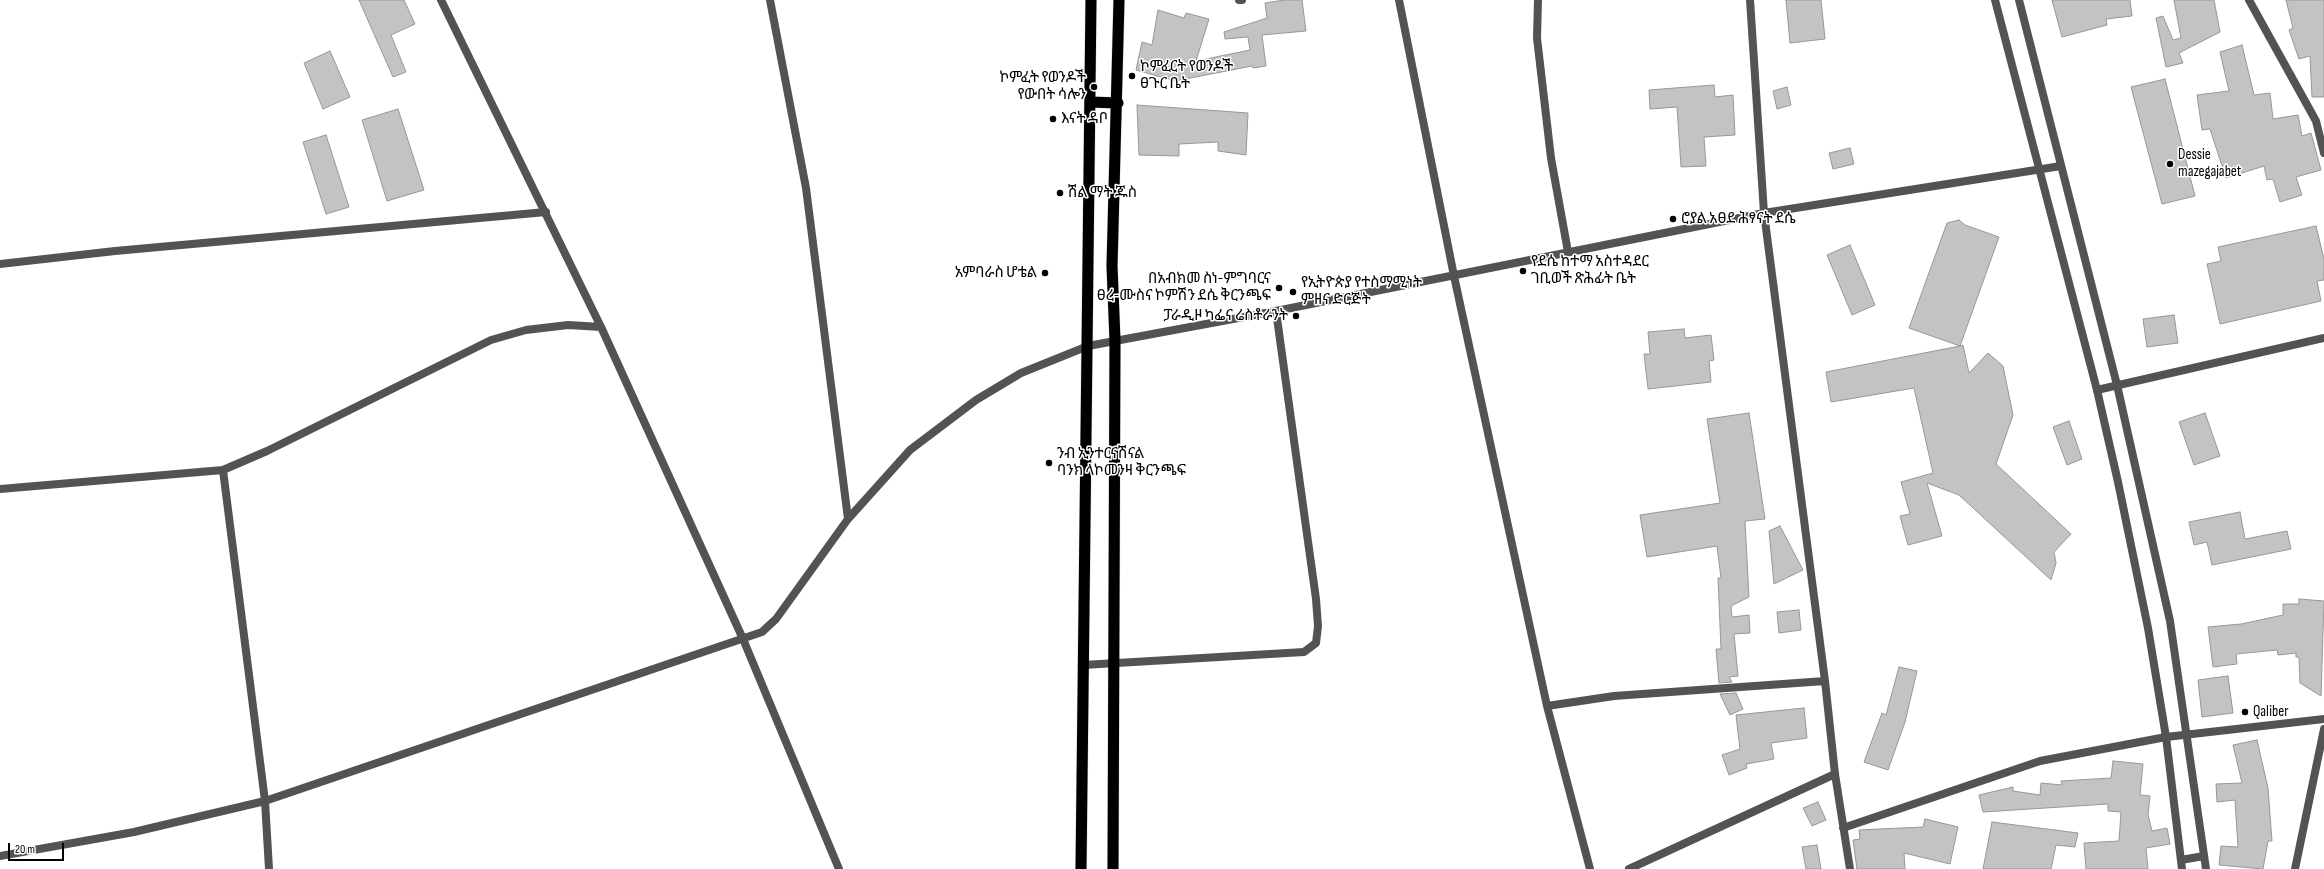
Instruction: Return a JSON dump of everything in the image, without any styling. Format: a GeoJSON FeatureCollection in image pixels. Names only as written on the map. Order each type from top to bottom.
{"type":"FeatureCollection","features":[{"type":"Feature","properties":{"kind":"highway"},"geometry":{"type":"LineString","coordinates":[[1081,869],[1091,0]]}},
{"type":"Feature","properties":{"kind":"highway"},"geometry":{"type":"LineString","coordinates":[[1113,869],[1112,662],[1114,340],[1112,266],[1118,103],[1119,0]]}},
{"type":"Feature","properties":{"kind":"highway"},"geometry":{"type":"LineString","coordinates":[[1090,102],[1118,103]]}},
{"type":"Feature","properties":{"kind":"street"},"geometry":{"type":"LineString","coordinates":[[442,0],[601,327],[743,639],[839,869]]}},
{"type":"Feature","properties":{"kind":"street"},"geometry":{"type":"LineString","coordinates":[[770,0],[806,188],[848,519]]}},
{"type":"Feature","properties":{"kind":"street"},"geometry":{"type":"LineString","coordinates":[[1399,0],[1454,276],[1547,706],[1590,869]]}},
{"type":"Feature","properties":{"kind":"street"},"geometry":{"type":"LineString","coordinates":[[1538,0],[1537,38],[1551,158],[1568,252]]}},
{"type":"Feature","properties":{"kind":"street"},"geometry":{"type":"LineString","coordinates":[[1750,0],[1764,213],[1825,681],[1835,774],[1850,869]]}},
{"type":"Feature","properties":{"kind":"street"},"geometry":{"type":"LineString","coordinates":[[1995,0],[2097,390],[2148,628],[2166,737],[2182,869]]}},
{"type":"Feature","properties":{"kind":"street"},"geometry":{"type":"LineString","coordinates":[[2019,0],[2117,385],[2170,621],[2206,869]]}},
{"type":"Feature","properties":{"kind":"street"},"geometry":{"type":"LineString","coordinates":[[2250,0],[2320,120],[2324,153]]}},
{"type":"Feature","properties":{"kind":"street"},"geometry":{"type":"LineString","coordinates":[[0,856],[134,832],[264,801],[762,632],[776,619],[848,519],[910,450],[976,400],[1021,373],[1088,346],[1454,276],[1764,213],[2061,166]]}},
{"type":"Feature","properties":{"kind":"street"},"geometry":{"type":"LineString","coordinates":[[0,264],[115,251],[546,212]]}},
{"type":"Feature","properties":{"kind":"street"},"geometry":{"type":"LineString","coordinates":[[1083,665],[1112,662],[1304,652],[1316,643],[1318,626],[1316,599],[1276,311]]}},
{"type":"Feature","properties":{"kind":"street"},"geometry":{"type":"LineString","coordinates":[[0,489],[223,470],[267,451],[491,340],[526,330],[561,326],[601,327]]}},
{"type":"Feature","properties":{"kind":"street"},"geometry":{"type":"LineString","coordinates":[[2097,390],[2324,338]]}},
{"type":"Feature","properties":{"kind":"street"},"geometry":{"type":"LineString","coordinates":[[223,470],[264,801],[269,869]]}},
{"type":"Feature","properties":{"kind":"street"},"geometry":{"type":"LineString","coordinates":[[1547,706],[1614,696],[1825,681]]}},
{"type":"Feature","properties":{"kind":"street"},"geometry":{"type":"LineString","coordinates":[[1843,828],[2040,761],[2166,737],[2186,736],[2324,719]]}},
{"type":"Feature","properties":{"kind":"street"},"geometry":{"type":"LineString","coordinates":[[2295,869],[2324,729]]}},
{"type":"Feature","properties":{"kind":"street"},"geometry":{"type":"LineString","coordinates":[[1629,869],[1835,774]]}},
{"type":"Feature","properties":{"kind":"street"},"geometry":{"type":"LineString","coordinates":[[2181,860],[2204,856]]}},
{"type":"Feature","properties":{"kind":"building"},"geometry":{"type":"Polygon","coordinates":[[[359,0],[404,0],[415,24],[391,35],[406,72],[393,77],[359,0]]]}},
{"type":"Feature","properties":{"kind":"building"},"geometry":{"type":"Polygon","coordinates":[[[1284,0],[1302,0],[1306,31],[1262,35],[1266,66],[1253,68],[1252,66],[1175,81],[1136,70],[1142,42],[1152,45],[1158,10],[1184,18],[1186,13],[1209,19],[1196,61],[1250,50],[1248,37],[1225,39],[1224,32],[1267,18],[1265,3],[1284,0]]]}},
{"type":"Feature","properties":{"kind":"building"},"geometry":{"type":"Polygon","coordinates":[[[1786,0],[1821,0],[1825,39],[1790,43],[1786,0]]]}},
{"type":"Feature","properties":{"kind":"building"},"geometry":{"type":"Polygon","coordinates":[[[2052,0],[2130,0],[2132,16],[2106,19],[2107,25],[2062,37],[2052,0]]]}},
{"type":"Feature","properties":{"kind":"building"},"geometry":{"type":"Polygon","coordinates":[[[2174,0],[2214,0],[2220,32],[2179,53],[2183,63],[2166,67],[2156,18],[2163,16],[2173,40],[2181,38],[2174,0]]]}},
{"type":"Feature","properties":{"kind":"building"},"geometry":{"type":"Polygon","coordinates":[[[2286,0],[2324,0],[2324,97],[2312,97],[2310,56],[2299,59],[2289,30],[2293,28],[2286,0]]]}},
{"type":"Feature","properties":{"kind":"building"},"geometry":{"type":"Polygon","coordinates":[[[2242,45],[2254,95],[2270,93],[2273,119],[2298,115],[2302,136],[2311,133],[2321,170],[2296,177],[2302,195],[2280,202],[2273,179],[2267,180],[2264,166],[2226,178],[2210,129],[2202,130],[2197,95],[2229,91],[2220,52],[2242,45]]]}},
{"type":"Feature","properties":{"kind":"building"},"geometry":{"type":"Polygon","coordinates":[[[330,51],[350,97],[323,109],[304,63],[330,51]]]}},
{"type":"Feature","properties":{"kind":"building"},"geometry":{"type":"Polygon","coordinates":[[[2165,79],[2195,196],[2162,204],[2131,87],[2165,79]]]}},
{"type":"Feature","properties":{"kind":"building"},"geometry":{"type":"Polygon","coordinates":[[[1714,85],[1715,97],[1733,95],[1735,135],[1704,137],[1706,166],[1681,167],[1677,107],[1650,109],[1649,90],[1714,85]]]}},
{"type":"Feature","properties":{"kind":"building"},"geometry":{"type":"Polygon","coordinates":[[[1787,87],[1791,105],[1777,109],[1773,91],[1787,87]]]}},
{"type":"Feature","properties":{"kind":"building"},"geometry":{"type":"Polygon","coordinates":[[[1137,105],[1248,113],[1246,155],[1218,151],[1218,142],[1179,144],[1179,156],[1139,155],[1137,105]]]}},
{"type":"Feature","properties":{"kind":"building"},"geometry":{"type":"Polygon","coordinates":[[[398,109],[424,190],[387,201],[362,120],[398,109]]]}},
{"type":"Feature","properties":{"kind":"building"},"geometry":{"type":"Polygon","coordinates":[[[326,135],[349,207],[326,214],[303,142],[326,135]]]}},
{"type":"Feature","properties":{"kind":"building"},"geometry":{"type":"Polygon","coordinates":[[[1850,148],[1854,164],[1833,169],[1829,153],[1850,148]]]}},
{"type":"Feature","properties":{"kind":"building"},"geometry":{"type":"Polygon","coordinates":[[[1959,220],[1965,225],[1999,237],[1960,346],[1909,328],[1947,223],[1959,220]]]}},
{"type":"Feature","properties":{"kind":"building"},"geometry":{"type":"Polygon","coordinates":[[[2316,226],[2324,259],[2324,280],[2317,281],[2321,301],[2220,324],[2207,264],[2221,261],[2218,247],[2316,226]]]}},
{"type":"Feature","properties":{"kind":"building"},"geometry":{"type":"Polygon","coordinates":[[[1850,245],[1875,305],[1852,315],[1827,255],[1850,245]]]}},
{"type":"Feature","properties":{"kind":"building"},"geometry":{"type":"Polygon","coordinates":[[[2174,315],[2178,343],[2147,347],[2143,319],[2174,315]]]}},
{"type":"Feature","properties":{"kind":"building"},"geometry":{"type":"Polygon","coordinates":[[[1684,329],[1685,338],[1711,335],[1714,360],[1709,361],[1711,382],[1648,389],[1644,354],[1650,354],[1648,332],[1684,329]]]}},
{"type":"Feature","properties":{"kind":"building"},"geometry":{"type":"Polygon","coordinates":[[[1963,345],[1969,373],[1988,353],[2003,366],[2013,415],[1996,464],[2071,534],[2054,552],[2056,563],[2051,580],[1959,495],[1927,483],[1942,536],[1908,545],[1900,516],[1910,514],[1901,482],[1933,473],[1914,388],[1831,402],[1826,372],[1963,345]]]}},
{"type":"Feature","properties":{"kind":"building"},"geometry":{"type":"Polygon","coordinates":[[[1749,413],[1765,519],[1745,521],[1749,597],[1731,606],[1732,617],[1749,615],[1750,633],[1734,634],[1738,676],[1729,677],[1732,682],[1719,683],[1716,649],[1721,649],[1718,578],[1721,578],[1717,546],[1647,557],[1640,515],[1720,503],[1707,419],[1749,413]]]}},
{"type":"Feature","properties":{"kind":"building"},"geometry":{"type":"Polygon","coordinates":[[[2205,413],[2220,456],[2194,465],[2179,422],[2205,413]]]}},
{"type":"Feature","properties":{"kind":"building"},"geometry":{"type":"Polygon","coordinates":[[[2069,421],[2082,459],[2067,465],[2053,427],[2069,421]]]}},
{"type":"Feature","properties":{"kind":"building"},"geometry":{"type":"Polygon","coordinates":[[[2240,512],[2245,539],[2287,531],[2291,549],[2212,565],[2207,542],[2194,545],[2189,522],[2240,512]]]}},
{"type":"Feature","properties":{"kind":"building"},"geometry":{"type":"Polygon","coordinates":[[[1780,526],[1803,570],[1774,584],[1769,531],[1780,526]]]}},
{"type":"Feature","properties":{"kind":"building"},"geometry":{"type":"Polygon","coordinates":[[[2299,599],[2324,601],[2321,696],[2300,683],[2299,657],[2296,657],[2296,653],[2278,655],[2277,650],[2236,654],[2237,664],[2213,667],[2208,627],[2241,624],[2283,615],[2283,604],[2299,604],[2299,599]]]}},
{"type":"Feature","properties":{"kind":"building"},"geometry":{"type":"Polygon","coordinates":[[[1799,610],[1801,630],[1779,633],[1777,612],[1799,610]]]}},
{"type":"Feature","properties":{"kind":"building"},"geometry":{"type":"Polygon","coordinates":[[[1899,667],[1917,671],[1905,722],[1888,770],[1864,762],[1882,713],[1886,715],[1899,667]]]}},
{"type":"Feature","properties":{"kind":"building"},"geometry":{"type":"Polygon","coordinates":[[[2228,676],[2233,713],[2202,717],[2198,680],[2228,676]]]}},
{"type":"Feature","properties":{"kind":"building"},"geometry":{"type":"Polygon","coordinates":[[[1736,693],[1743,709],[1730,715],[1720,694],[1736,693]]]}},
{"type":"Feature","properties":{"kind":"building"},"geometry":{"type":"Polygon","coordinates":[[[1804,708],[1807,738],[1771,743],[1774,759],[1746,764],[1747,768],[1729,775],[1722,755],[1740,749],[1736,715],[1804,708]]]}},
{"type":"Feature","properties":{"kind":"building"},"geometry":{"type":"Polygon","coordinates":[[[2257,740],[2268,788],[2272,841],[2268,841],[2263,869],[2219,865],[2221,846],[2238,847],[2235,800],[2217,802],[2216,784],[2242,783],[2233,745],[2257,740]]]}},
{"type":"Feature","properties":{"kind":"building"},"geometry":{"type":"Polygon","coordinates":[[[2113,761],[2143,764],[2140,795],[2150,796],[2148,815],[2152,831],[2167,828],[2170,844],[2146,848],[2148,869],[2086,869],[2084,843],[2119,841],[2121,812],[2108,811],[2108,804],[1983,812],[1979,795],[2013,787],[2013,791],[2040,795],[2041,783],[2062,785],[2061,781],[2111,778],[2113,761]]]}},
{"type":"Feature","properties":{"kind":"building"},"geometry":{"type":"Polygon","coordinates":[[[1818,802],[1826,820],[1812,826],[1803,808],[1818,802]]]}},
{"type":"Feature","properties":{"kind":"building"},"geometry":{"type":"Polygon","coordinates":[[[1925,819],[1958,827],[1950,864],[1904,853],[1905,869],[1857,869],[1853,840],[1860,839],[1859,830],[1923,827],[1925,819]]]}},
{"type":"Feature","properties":{"kind":"building"},"geometry":{"type":"Polygon","coordinates":[[[1992,822],[2078,833],[2075,847],[2056,845],[2051,869],[1983,869],[1992,822]]]}},
{"type":"Feature","properties":{"kind":"building"},"geometry":{"type":"Polygon","coordinates":[[[1817,845],[1821,869],[1806,869],[1802,847],[1817,845]]]}},
{"type":"Feature","properties":{"kind":"place","name":"ኮምፈርት የወንዶች ፀጉር ቤት"},"geometry":{"type":"Point","coordinates":[1132,76]}},
{"type":"Feature","properties":{"kind":"place","name":"ኮምፈት የወንዶች የውበት ሳሎን"},"geometry":{"type":"Point","coordinates":[1094,87]}},
{"type":"Feature","properties":{"kind":"place","name":"እናት ዳቦ"},"geometry":{"type":"Point","coordinates":[1053,119]}},
{"type":"Feature","properties":{"kind":"place","name":"Dessie mazegajabet"},"geometry":{"type":"Point","coordinates":[2170,164]}},
{"type":"Feature","properties":{"kind":"place","name":"ሽል ማት ጁስ"},"geometry":{"type":"Point","coordinates":[1060,193]}},
{"type":"Feature","properties":{"kind":"place","name":"ሮያል አፀደ ሕፃናት ደሴ"},"geometry":{"type":"Point","coordinates":[1673,219]}},
{"type":"Feature","properties":{"kind":"place","name":"የደሴ ከተማ አስተዳደር ገቢወች ጽሕፊት ቤት"},"geometry":{"type":"Point","coordinates":[1523,271]}},
{"type":"Feature","properties":{"kind":"place","name":"አምባራስ ሆቴል"},"geometry":{"type":"Point","coordinates":[1045,273]}},
{"type":"Feature","properties":{"kind":"place","name":"በአብክመ ስነ-ምግባርና ፀረ-ሙስና ኮምሽን ደሴ ቅርንጫፍ"},"geometry":{"type":"Point","coordinates":[1279,288]}},
{"type":"Feature","properties":{"kind":"place","name":"የኢትዮጵያ የተስማሚነት ምዘና ድርጅት"},"geometry":{"type":"Point","coordinates":[1293,292]}},
{"type":"Feature","properties":{"kind":"place","name":"ፓራዲዞ ካፌና ሬስቶራንት"},"geometry":{"type":"Point","coordinates":[1296,316]}},
{"type":"Feature","properties":{"kind":"place","name":"ንብ ኢንተርናሽናል ባንክ ላኮመንዛ ቅርንጫፍ"},"geometry":{"type":"Point","coordinates":[1049,463]}},
{"type":"Feature","properties":{"kind":"place","name":"Qaliber"},"geometry":{"type":"Point","coordinates":[2245,712]}}]}
